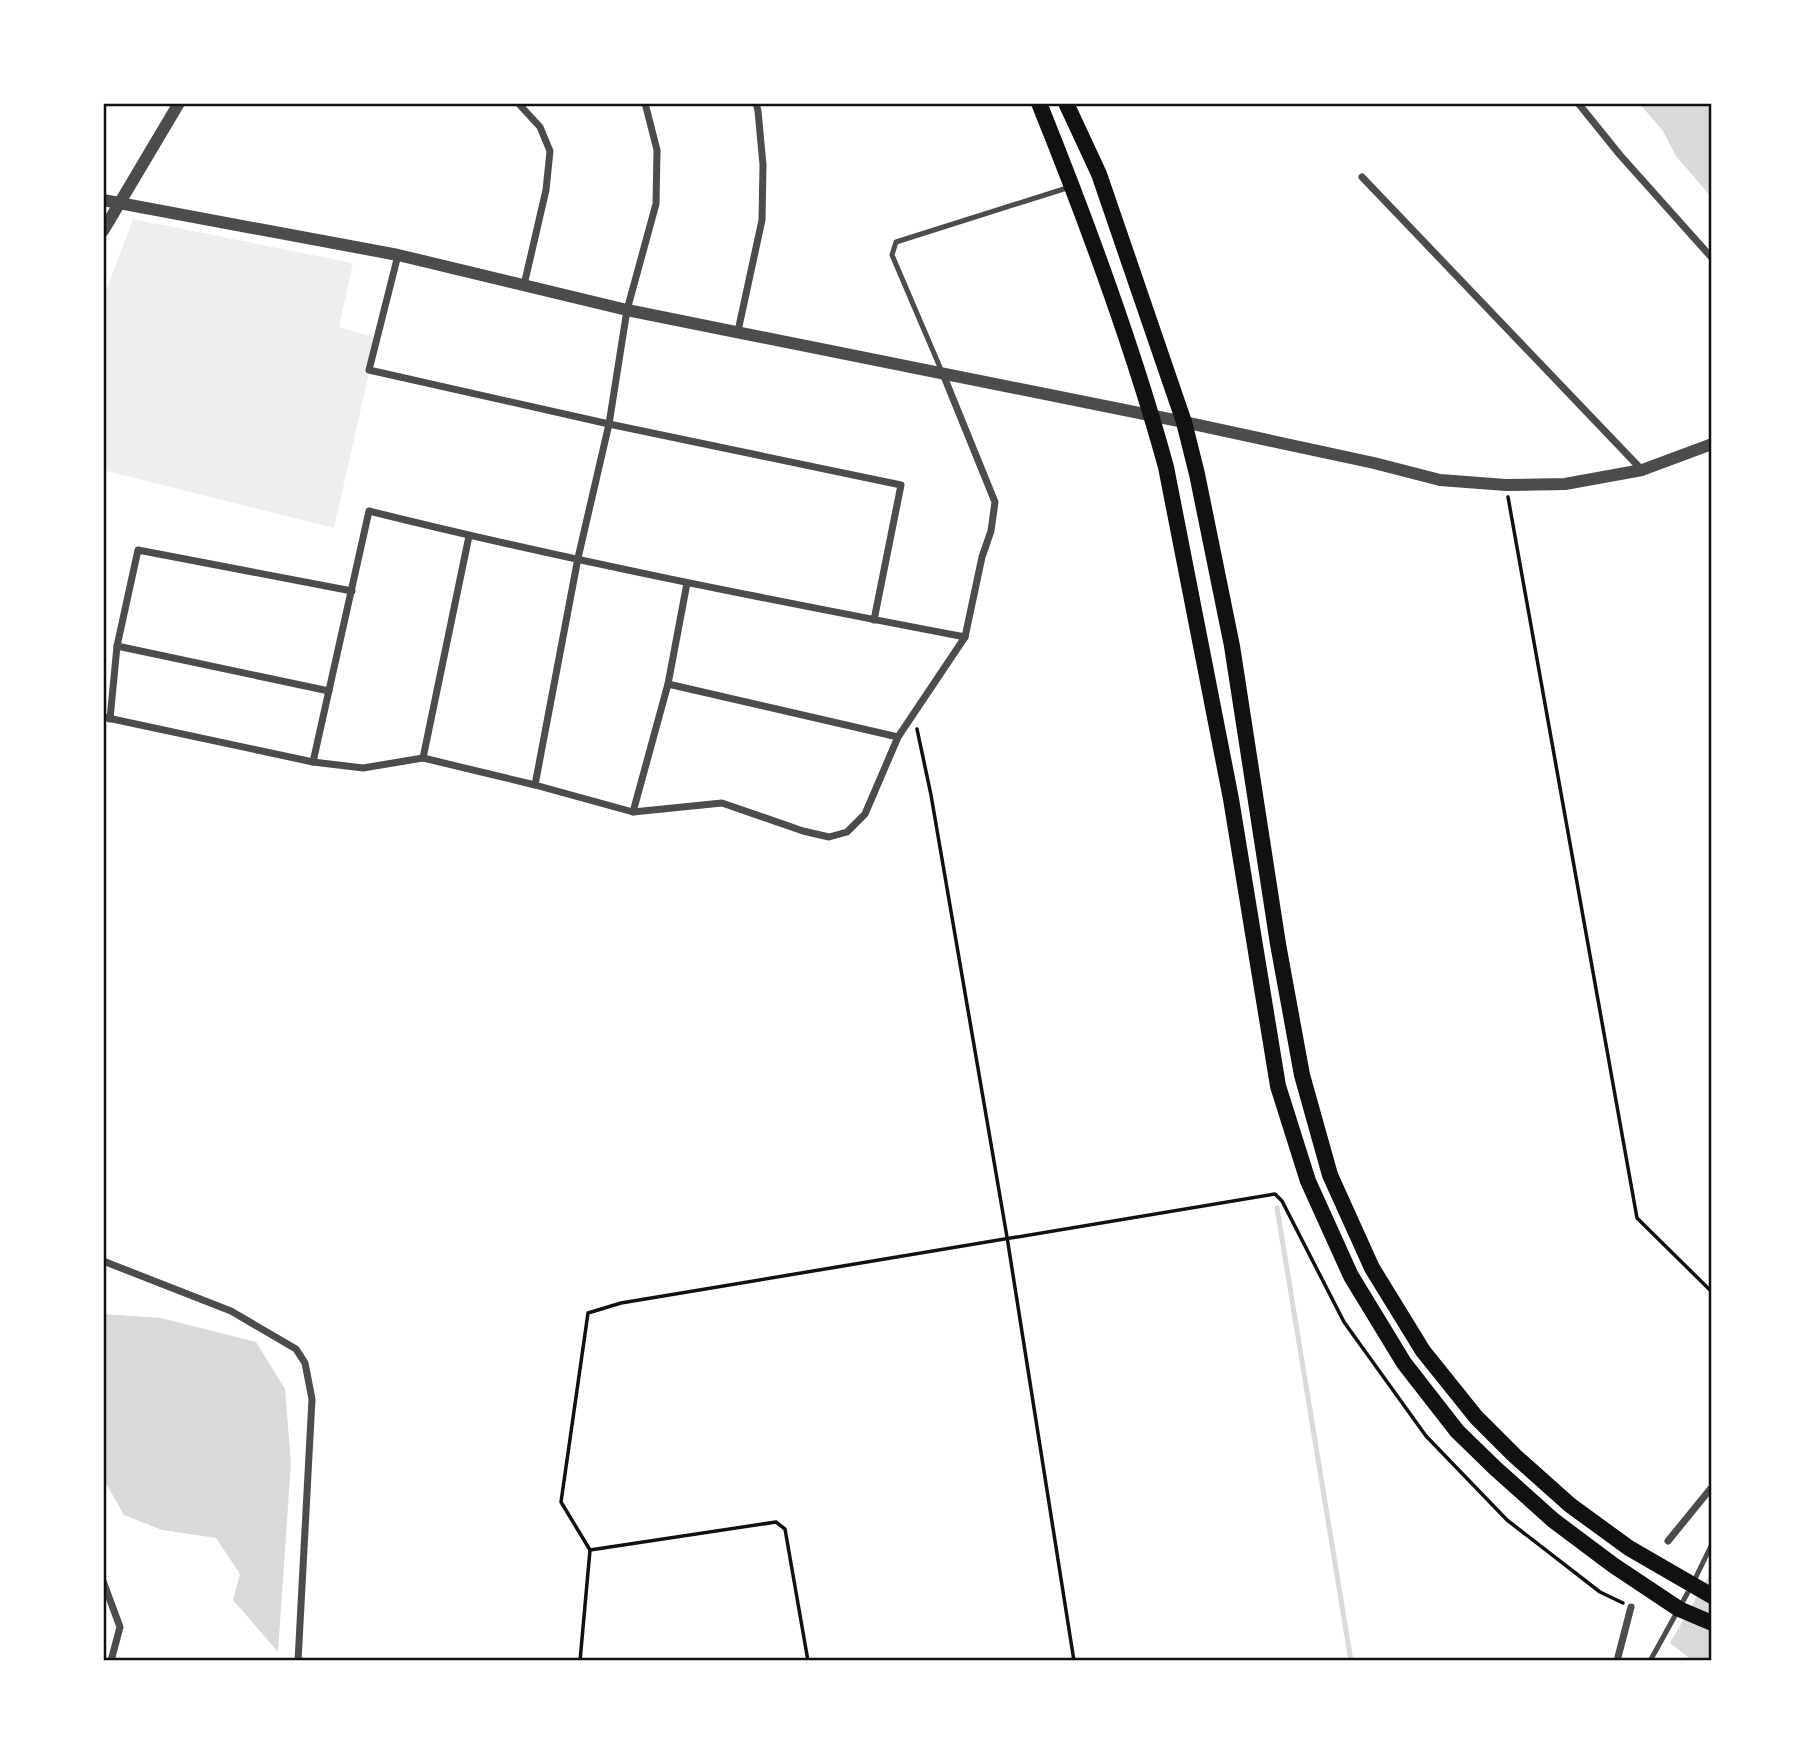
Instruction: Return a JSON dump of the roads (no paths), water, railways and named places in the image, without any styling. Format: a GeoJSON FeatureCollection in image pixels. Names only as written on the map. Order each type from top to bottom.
{"type":"FeatureCollection","features":[{"type":"Feature","properties":{"kind":"main road"},"geometry":{"type":"LineString","coordinates":[[1039,103],[1073,186],[1152,416],[1166,467],[1229,785],[1278,1086],[1313,1193],[1351,1276],[1404,1363],[1457,1431],[1553,1520],[1614,1565],[1686,1612],[1712,1623]]}},
{"type":"Feature","properties":{"kind":"main road"},"geometry":{"type":"LineString","coordinates":[[1066,103],[1099,174],[1184,422],[1197,474],[1232,646],[1278,944],[1302,1075],[1330,1175],[1378,1278],[1423,1351],[1476,1417],[1570,1505],[1629,1548],[1703,1592]]}},
{"type":"Feature","properties":{"kind":"street"},"geometry":{"type":"LineString","coordinates":[[103,231],[179,103]]}},
{"type":"Feature","properties":{"kind":"street"},"geometry":{"type":"LineString","coordinates":[[518,103],[540,127],[550,151],[545,190],[524,285]]}},
{"type":"Feature","properties":{"kind":"street"},"geometry":{"type":"LineString","coordinates":[[535,785],[578,558],[609,424],[627,310],[656,204],[657,150],[645,103]]}},
{"type":"Feature","properties":{"kind":"street"},"geometry":{"type":"LineString","coordinates":[[738,331],[762,220],[763,164],[756,103]]}},
{"type":"Feature","properties":{"kind":"street"},"geometry":{"type":"LineString","coordinates":[[1578,103],[1620,155],[1712,258]]}},
{"type":"Feature","properties":{"kind":"street"},"geometry":{"type":"LineString","coordinates":[[1362,177],[1642,470]]}},
{"type":"Feature","properties":{"kind":"street"},"geometry":{"type":"LineString","coordinates":[[103,200],[398,255],[627,310],[1184,422],[1440,480],[1506,485],[1565,484],[1642,470],[1712,444]]}},
{"type":"Feature","properties":{"kind":"street"},"geometry":{"type":"LineString","coordinates":[[398,255],[369,370],[901,485],[874,620]]}},
{"type":"Feature","properties":{"kind":"street"},"geometry":{"type":"LineString","coordinates":[[352,591],[138,550],[117,646],[107,718],[313,762],[363,768],[423,758],[633,812],[723,803],[803,831],[829,836],[847,832],[865,814],[898,737],[965,637],[982,557],[991,531],[995,502],[943,373]]}},
{"type":"Feature","properties":{"kind":"street"},"geometry":{"type":"LineString","coordinates":[[313,762],[369,510],[469,536],[687,583],[965,637]]}},
{"type":"Feature","properties":{"kind":"street"},"geometry":{"type":"LineString","coordinates":[[423,758],[469,536]]}},
{"type":"Feature","properties":{"kind":"street"},"geometry":{"type":"LineString","coordinates":[[633,812],[668,684],[687,583]]}},
{"type":"Feature","properties":{"kind":"street"},"geometry":{"type":"LineString","coordinates":[[117,646],[329,691]]}},
{"type":"Feature","properties":{"kind":"street"},"geometry":{"type":"LineString","coordinates":[[668,684],[898,737]]}},
{"type":"Feature","properties":{"kind":"street"},"geometry":{"type":"LineString","coordinates":[[103,1261],[231,1311],[296,1349],[305,1363],[312,1399],[298,1661]]}},
{"type":"Feature","properties":{"kind":"street"},"geometry":{"type":"LineString","coordinates":[[1668,1541],[1712,1487]]}},
{"type":"Feature","properties":{"kind":"street"},"geometry":{"type":"LineString","coordinates":[[103,1581],[120,1627],[111,1661]]}},
{"type":"Feature","properties":{"kind":"street"},"geometry":{"type":"LineString","coordinates":[[1617,1661],[1631,1607]]}},
{"type":"Feature","properties":{"kind":"lane"},"geometry":{"type":"LineString","coordinates":[[943,373],[892,255],[896,242],[1073,186]]}},
{"type":"Feature","properties":{"kind":"lane"},"geometry":{"type":"LineString","coordinates":[[1650,1661],[1703,1592],[1712,1544]]}},
{"type":"Feature","properties":{"kind":"waterway"},"geometry":{"type":"LineString","coordinates":[[1277,1208],[1351,1661]]}}]}
